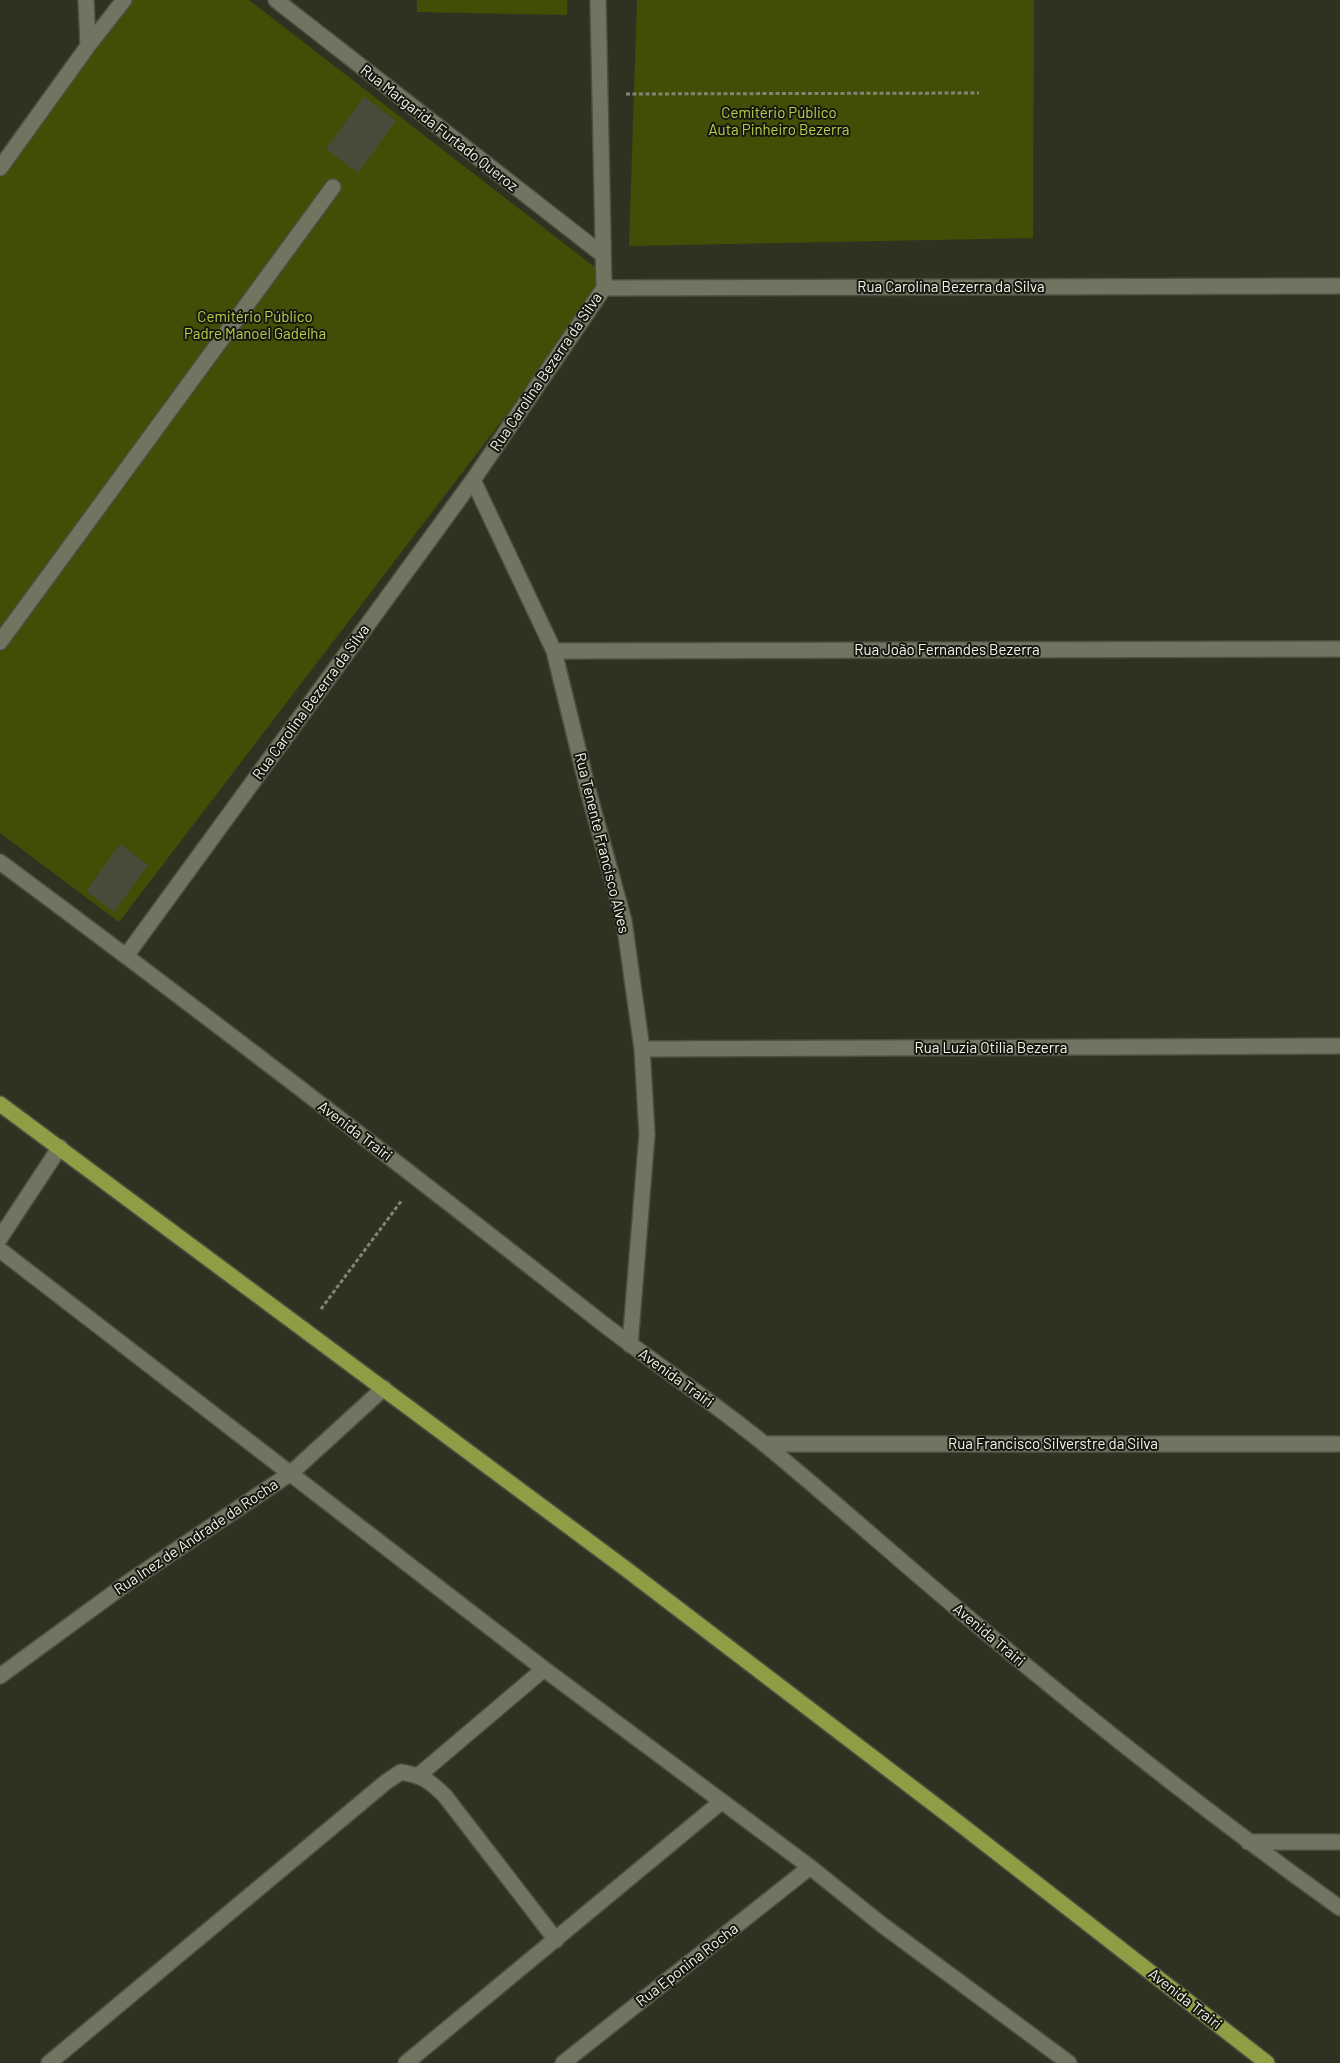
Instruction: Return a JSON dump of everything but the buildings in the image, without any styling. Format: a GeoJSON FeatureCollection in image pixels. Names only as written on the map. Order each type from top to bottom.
{"type":"FeatureCollection","features":[{"type":"Feature","properties":{"kind":"highway","name":"Avenida Trairi"},"geometry":{"type":"LineString","coordinates":[[0,1104],[626,1569],[952,1818],[1267,2063]]}},
{"type":"Feature","properties":{"kind":"street"},"geometry":{"type":"LineString","coordinates":[[86,0],[88,46]]}},
{"type":"Feature","properties":{"kind":"street"},"geometry":{"type":"LineString","coordinates":[[0,168],[88,46],[124,0]]}},
{"type":"Feature","properties":{"kind":"street","name":"Rua Margarida Furtado Queroz"},"geometry":{"type":"LineString","coordinates":[[276,0],[603,255]]}},
{"type":"Feature","properties":{"kind":"street"},"geometry":{"type":"LineString","coordinates":[[598,0],[604,288]]}},
{"type":"Feature","properties":{"kind":"street"},"geometry":{"type":"LineString","coordinates":[[0,642],[333,187]]}},
{"type":"Feature","properties":{"kind":"street","name":"Rua Carolina Bezerra da Silva"},"geometry":{"type":"LineString","coordinates":[[126,956],[473,480],[604,288],[1340,286]]}},
{"type":"Feature","properties":{"kind":"street","name":"Rua Tenente Francisco Alves"},"geometry":{"type":"LineString","coordinates":[[473,480],[554,651],[589,794],[624,921],[642,1049],[647,1134],[630,1345]]}},
{"type":"Feature","properties":{"kind":"street","name":"Rua João Fernandes Bezerra"},"geometry":{"type":"LineString","coordinates":[[554,651],[1340,649]]}},
{"type":"Feature","properties":{"kind":"street","name":"Avenida Trairi"},"geometry":{"type":"LineString","coordinates":[[0,862],[418,1178],[630,1345],[765,1444],[910,1569],[1068,1701],[1248,1842],[1340,1908]]}},
{"type":"Feature","properties":{"kind":"street","name":"Rua Luzia Otilia Bezerra"},"geometry":{"type":"LineString","coordinates":[[642,1049],[1340,1046]]}},
{"type":"Feature","properties":{"kind":"street"},"geometry":{"type":"LineString","coordinates":[[0,1238],[60,1147]]}},
{"type":"Feature","properties":{"kind":"street"},"geometry":{"type":"LineString","coordinates":[[0,1250],[544,1669],[1069,2063]]}},
{"type":"Feature","properties":{"kind":"street","name":"Rua Inez de Andrade da Rocha"},"geometry":{"type":"LineString","coordinates":[[0,1676],[130,1581],[291,1473],[384,1388]]}},
{"type":"Feature","properties":{"kind":"street","name":"Rua Francisco Silverstre da Silva"},"geometry":{"type":"LineString","coordinates":[[765,1444],[1340,1444]]}},
{"type":"Feature","properties":{"kind":"street"},"geometry":{"type":"LineString","coordinates":[[419,1775],[544,1669]]}},
{"type":"Feature","properties":{"kind":"street"},"geometry":{"type":"LineString","coordinates":[[49,2063],[386,1782],[401,1772],[419,1775],[432,1783],[445,1796],[556,1940]]}},
{"type":"Feature","properties":{"kind":"street"},"geometry":{"type":"LineString","coordinates":[[406,2063],[721,1802]]}},
{"type":"Feature","properties":{"kind":"street"},"geometry":{"type":"LineString","coordinates":[[1248,1842],[1340,1842]]}},
{"type":"Feature","properties":{"kind":"street","name":"Rua Eponina Rocha"},"geometry":{"type":"LineString","coordinates":[[563,2063],[810,1867]]}},
{"type":"Feature","properties":{"kind":"path"},"geometry":{"type":"LineString","coordinates":[[600,94],[979,93]]}},
{"type":"Feature","properties":{"kind":"path"},"geometry":{"type":"LineString","coordinates":[[306,1330],[418,1178]]}},
{"type":"Feature","properties":{"kind":"green space","name":"Cemitério Público Padre Manoel Gadelha"},"geometry":{"type":"Polygon","coordinates":[[[128,0],[249,0],[610,279],[119,922],[0,833],[0,173],[128,0]]]}},
{"type":"Feature","properties":{"kind":"green space"},"geometry":{"type":"Polygon","coordinates":[[[417,0],[567,0],[567,15],[417,12],[417,0]]]}},
{"type":"Feature","properties":{"kind":"green space","name":"Cemitério Público Auta Pinheiro Bezerra"},"geometry":{"type":"Polygon","coordinates":[[[637,0],[1034,0],[1033,238],[629,246],[637,0]]]}}]}
